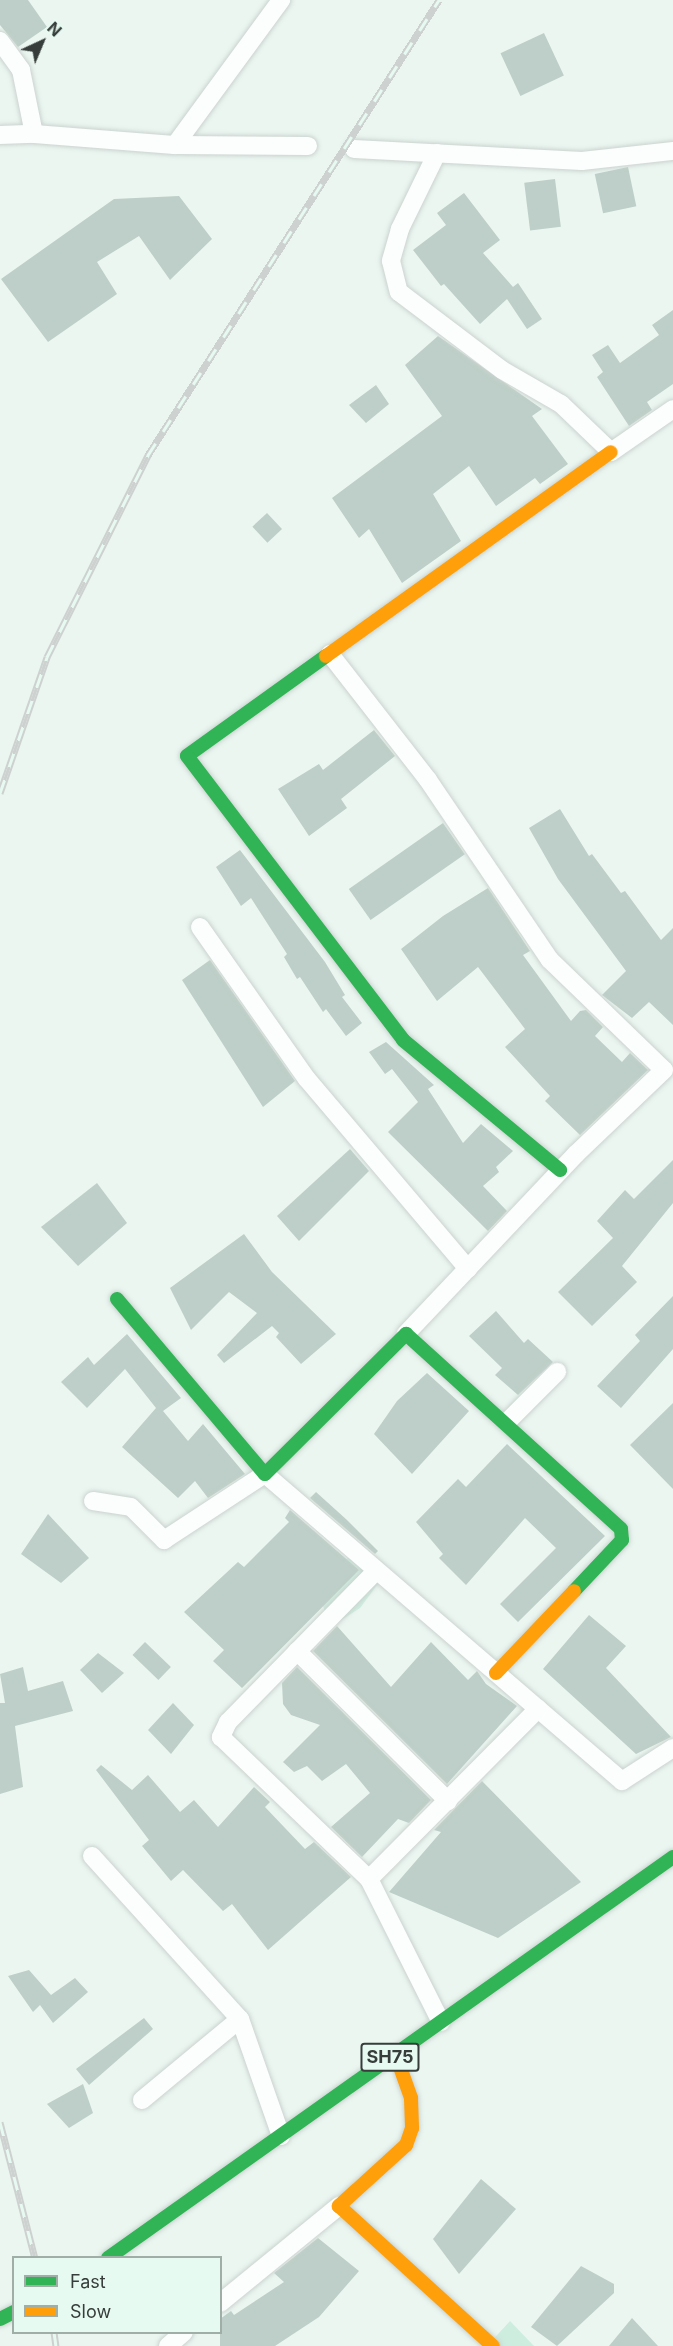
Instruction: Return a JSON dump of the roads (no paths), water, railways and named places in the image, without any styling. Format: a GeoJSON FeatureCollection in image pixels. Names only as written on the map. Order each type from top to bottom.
{"type":"FeatureCollection","features":[{"type":"Feature","properties":{"kind":"street"},"geometry":{"type":"LineString","coordinates":[[175,145],[281,0]]}},
{"type":"Feature","properties":{"kind":"street"},"geometry":{"type":"LineString","coordinates":[[0,41],[21,70],[34,134]]}},
{"type":"Feature","properties":{"kind":"street"},"geometry":{"type":"LineString","coordinates":[[0,135],[34,134],[175,145],[308,146]]}},
{"type":"Feature","properties":{"kind":"street"},"geometry":{"type":"LineString","coordinates":[[354,149],[582,161],[673,151]]}},
{"type":"Feature","properties":{"kind":"street"},"geometry":{"type":"LineString","coordinates":[[437,153],[400,229],[391,261],[399,292],[502,370],[561,404],[611,452]]}},
{"type":"Feature","properties":{"kind":"street"},"geometry":{"type":"LineString","coordinates":[[560,1170],[403,1040],[187,756],[673,409]]}},
{"type":"Feature","properties":{"kind":"street"},"geometry":{"type":"LineString","coordinates":[[93,1501],[131,1507],[164,1540],[265,1474],[406,1334],[560,1170],[668,1066],[550,960],[428,780],[330,654]]}},
{"type":"Feature","properties":{"kind":"street"},"geometry":{"type":"LineString","coordinates":[[200,927],[307,1079],[468,1269]]}},
{"type":"Feature","properties":{"kind":"street"},"geometry":{"type":"LineString","coordinates":[[117,1299],[265,1474],[375,1572],[622,1781],[673,1748]]}},
{"type":"Feature","properties":{"kind":"street"},"geometry":{"type":"LineString","coordinates":[[406,1334],[507,1422],[621,1529],[622,1540],[496,1673]]}},
{"type":"Feature","properties":{"kind":"street"},"geometry":{"type":"LineString","coordinates":[[507,1422],[557,1372]]}},
{"type":"Feature","properties":{"kind":"street"},"geometry":{"type":"LineString","coordinates":[[375,1572],[228,1722],[221,1737],[369,1879],[441,2022]]}},
{"type":"Feature","properties":{"kind":"street"},"geometry":{"type":"LineString","coordinates":[[297,1651],[448,1801]]}},
{"type":"Feature","properties":{"kind":"street"},"geometry":{"type":"LineString","coordinates":[[369,1879],[538,1709]]}},
{"type":"Feature","properties":{"kind":"street"},"geometry":{"type":"LineString","coordinates":[[92,1856],[240,2019],[281,2136]]}},
{"type":"Feature","properties":{"kind":"street","name":"SH75"},"geometry":{"type":"LineString","coordinates":[[111,2256],[673,1857]]}},
{"type":"Feature","properties":{"kind":"street"},"geometry":{"type":"LineString","coordinates":[[142,2100],[240,2019]]}},
{"type":"Feature","properties":{"kind":"street"},"geometry":{"type":"LineString","coordinates":[[222,2301],[339,2206],[406,2145],[412,2128],[411,2098],[395,2053]]}},
{"type":"Feature","properties":{"kind":"street"},"geometry":{"type":"LineString","coordinates":[[339,2206],[493,2346]]}},
{"type":"Feature","properties":{"kind":"street"},"geometry":{"type":"LineString","coordinates":[[168,2346],[182,2334]]}},
{"type":"Feature","properties":{"kind":"railway"},"geometry":{"type":"LineString","coordinates":[[0,793],[47,657],[148,455],[439,0]]}},
{"type":"Feature","properties":{"kind":"railway"},"geometry":{"type":"LineString","coordinates":[[0,2122],[34,2256]]}},
{"type":"Feature","properties":{"kind":"railway"},"geometry":{"type":"LineString","coordinates":[[54,2334],[56,2346]]}}]}
